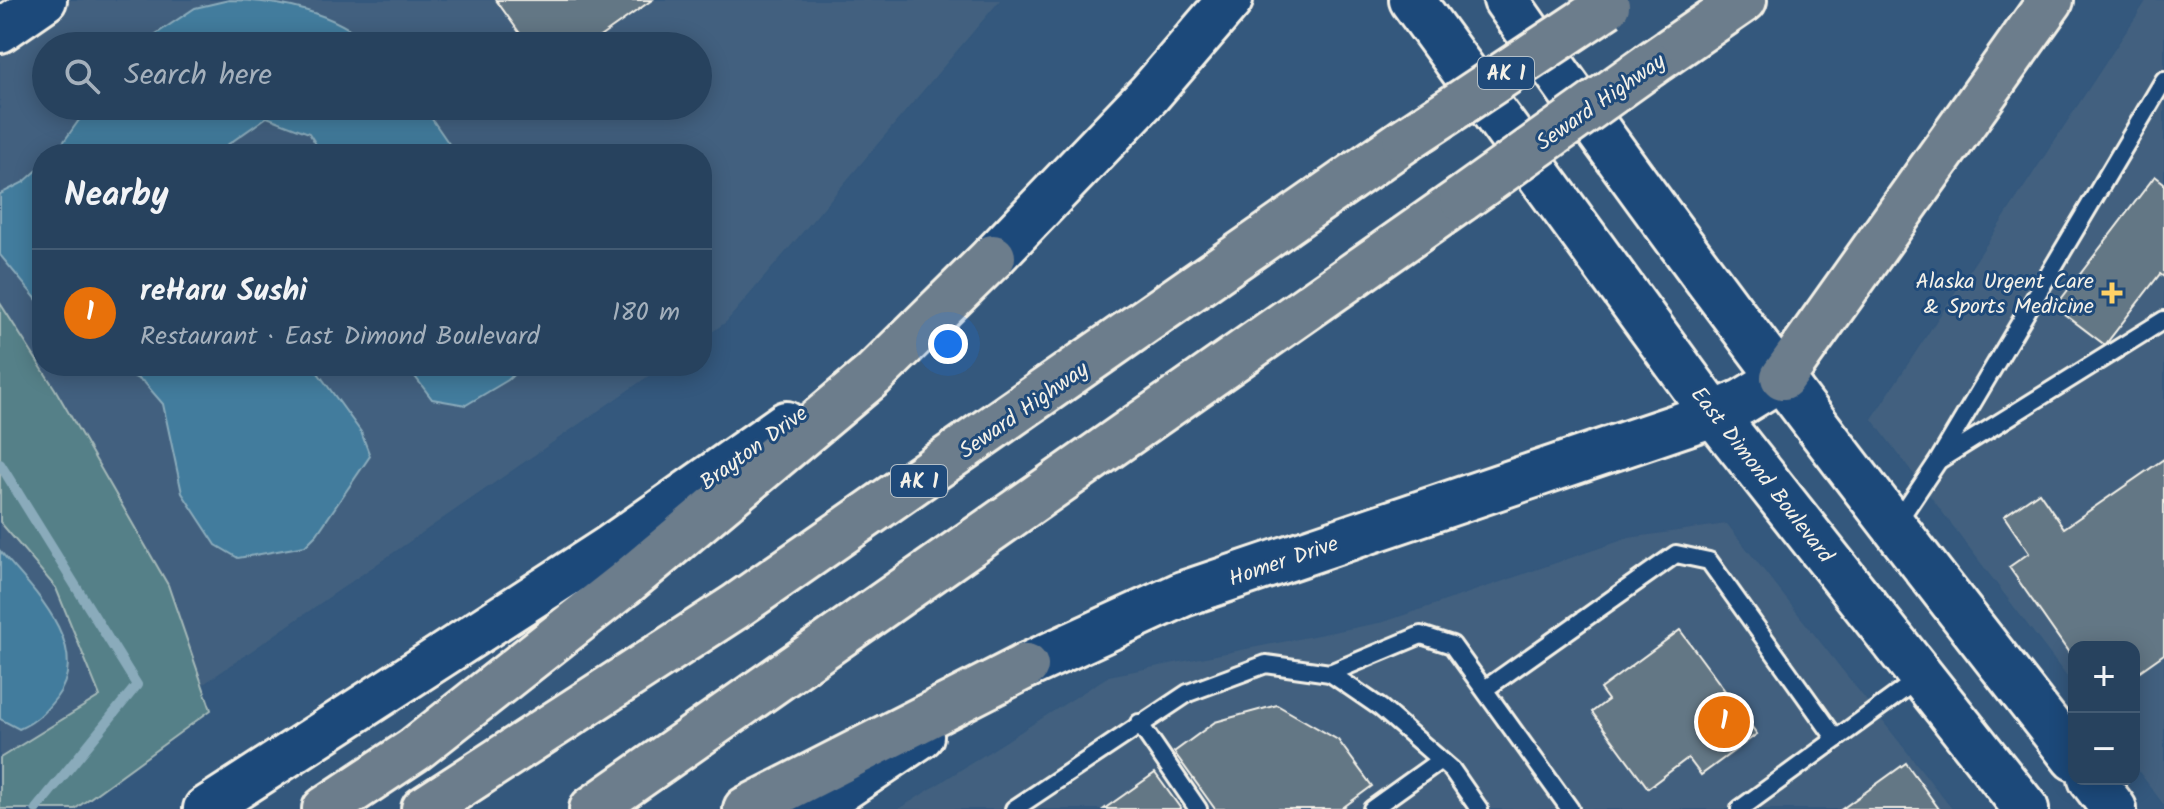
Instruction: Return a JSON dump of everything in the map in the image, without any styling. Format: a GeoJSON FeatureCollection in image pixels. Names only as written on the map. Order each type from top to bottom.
{"type":"FeatureCollection","features":[{"type":"Feature","properties":{"kind":"highway","name":"Seward Highway"},"geometry":{"type":"LineString","coordinates":[[592,809],[1744,0]]}},
{"type":"Feature","properties":{"kind":"highway"},"geometry":{"type":"LineString","coordinates":[[1783,377],[2051,0]]}},
{"type":"Feature","properties":{"kind":"highway","name":"Seward Highway"},"geometry":{"type":"LineString","coordinates":[[424,809],[735,607],[1601,2]]}},
{"type":"Feature","properties":{"kind":"highway"},"geometry":{"type":"LineString","coordinates":[[325,809],[450,723],[623,585],[873,375],[993,257]]}},
{"type":"Feature","properties":{"kind":"highway"},"geometry":{"type":"LineString","coordinates":[[746,809],[1026,666]]}},
{"type":"Feature","properties":{"kind":"main road","name":"Brayton Drive"},"geometry":{"type":"LineString","coordinates":[[993,257],[1150,93],[1230,0]]}},
{"type":"Feature","properties":{"kind":"main road","name":"East Dimond Boulevard"},"geometry":{"type":"LineString","coordinates":[[1412,0],[1510,130],[1714,414],[2026,809]]}},
{"type":"Feature","properties":{"kind":"main road"},"geometry":{"type":"LineString","coordinates":[[1506,0],[1569,91],[1783,377],[2068,750]]}},
{"type":"Feature","properties":{"kind":"main road","name":"Homer Drive"},"geometry":{"type":"LineString","coordinates":[[1026,666],[1183,594],[1714,414],[1742,402],[1783,377]]}},
{"type":"Feature","properties":{"kind":"main road"},"geometry":{"type":"LineString","coordinates":[[2096,785],[2114,809]]}},
{"type":"Feature","properties":{"kind":"street"},"geometry":{"type":"LineString","coordinates":[[0,31],[45,0]]}},
{"type":"Feature","properties":{"kind":"street","name":"Brayton Drive"},"geometry":{"type":"LineString","coordinates":[[205,809],[734,462],[993,257]]}},
{"type":"Feature","properties":{"kind":"street","name":"Homer Drive"},"geometry":{"type":"LineString","coordinates":[[814,809],[1026,666]]}},
{"type":"Feature","properties":{"kind":"lane"},"geometry":{"type":"LineString","coordinates":[[1895,526],[1938,461],[2164,80]]}},
{"type":"Feature","properties":{"kind":"lane"},"geometry":{"type":"LineString","coordinates":[[1938,461],[2164,320]]}},
{"type":"Feature","properties":{"kind":"lane"},"geometry":{"type":"LineString","coordinates":[[1485,689],[1676,554],[1709,561],[1836,739]]}},
{"type":"Feature","properties":{"kind":"lane"},"geometry":{"type":"LineString","coordinates":[[1330,673],[1421,635],[1452,645],[1570,809]]}},
{"type":"Feature","properties":{"kind":"lane"},"geometry":{"type":"LineString","coordinates":[[1014,809],[1188,693],[1266,664],[1330,673],[1381,708],[1452,770],[1479,809]]}},
{"type":"Feature","properties":{"kind":"lane"},"geometry":{"type":"LineString","coordinates":[[1740,809],[1923,676]]}},
{"type":"Feature","properties":{"kind":"lane"},"geometry":{"type":"LineString","coordinates":[[1139,723],[1198,809]]}},
{"type":"Feature","properties":{"kind":"lane"},"geometry":{"type":"LineString","coordinates":[[1372,809],[1439,761]]}},
{"type":"Feature","properties":{"kind":"shaded area"},"geometry":{"type":"Polygon","coordinates":[[[0,0],[1000,0],[726,322],[712,332],[712,144],[32,144],[32,376],[649,376],[23,809],[0,809],[0,0]]]}},
{"type":"Feature","properties":{"kind":"shaded area"},"geometry":{"type":"Polygon","coordinates":[[[229,0],[266,2],[305,10],[354,32],[159,32],[195,8],[229,0]]]}},
{"type":"Feature","properties":{"kind":"shaded area"},"geometry":{"type":"Polygon","coordinates":[[[2147,0],[2164,0],[2164,805],[2140,773],[2140,641],[2068,641],[2068,678],[1872,419],[2147,0]]]}},
{"type":"Feature","properties":{"kind":"shaded area"},"geometry":{"type":"Polygon","coordinates":[[[79,120],[263,120],[229,144],[62,144],[79,120]]]}},
{"type":"Feature","properties":{"kind":"shaded area"},"geometry":{"type":"Polygon","coordinates":[[[275,120],[433,120],[449,144],[316,144],[309,133],[275,120]]]}},
{"type":"Feature","properties":{"kind":"shaded area"},"geometry":{"type":"Polygon","coordinates":[[[32,175],[32,294],[0,255],[0,194],[32,175]]]}},
{"type":"Feature","properties":{"kind":"shaded area"},"geometry":{"type":"Polygon","coordinates":[[[133,376],[320,376],[361,432],[370,456],[317,534],[305,546],[238,558],[216,545],[182,493],[163,404],[144,382],[133,376]]]}},
{"type":"Feature","properties":{"kind":"shaded area"},"geometry":{"type":"Polygon","coordinates":[[[415,376],[512,376],[466,405],[432,399],[415,376]]]}},
{"type":"Feature","properties":{"kind":"shaded area"},"geometry":{"type":"Polygon","coordinates":[[[1727,524],[1952,809],[899,809],[1109,676],[1384,622],[1629,538],[1727,524]]]}},
{"type":"Feature","properties":{"kind":"shaded area"},"geometry":{"type":"Polygon","coordinates":[[[0,551],[54,620],[68,659],[66,679],[56,698],[40,716],[19,729],[0,719],[0,551]]]}},
{"type":"Feature","properties":{"kind":"green space"},"geometry":{"type":"Polygon","coordinates":[[[0,303],[32,353],[32,376],[47,376],[168,585],[211,710],[75,809],[0,809],[0,758],[100,696],[56,588],[0,522],[0,303]]]}},
{"type":"Feature","properties":{"kind":"building"},"geometry":{"type":"Polygon","coordinates":[[[496,0],[652,0],[607,32],[519,32],[496,0]]]}},
{"type":"Feature","properties":{"kind":"building"},"geometry":{"type":"Polygon","coordinates":[[[2155,176],[2164,183],[2164,277],[2160,274],[2105,345],[2055,307],[2155,176]]]}},
{"type":"Feature","properties":{"kind":"building"},"geometry":{"type":"Polygon","coordinates":[[[2164,459],[2164,654],[2140,671],[2140,641],[2068,641],[2068,651],[2009,567],[2029,553],[2004,516],[2039,492],[2064,528],[2164,459]]]}},
{"type":"Feature","properties":{"kind":"building"},"geometry":{"type":"Polygon","coordinates":[[[1680,630],[1757,734],[1701,775],[1688,758],[1648,788],[1592,712],[1608,700],[1600,689],[1680,630]]]}},
{"type":"Feature","properties":{"kind":"building"},"geometry":{"type":"Polygon","coordinates":[[[1277,705],[1338,740],[1372,786],[1341,809],[1215,809],[1174,752],[1215,722],[1277,705]]]}},
{"type":"Feature","properties":{"kind":"building"},"geometry":{"type":"Polygon","coordinates":[[[1906,763],[1939,809],[1842,809],[1906,763]]]}},
{"type":"Feature","properties":{"kind":"building"},"geometry":{"type":"Polygon","coordinates":[[[1155,773],[1181,809],[1104,809],[1155,773]]]}},
{"type":"Feature","properties":{"kind":"waterway"},"geometry":{"type":"LineString","coordinates":[[0,464],[137,685],[36,809]]}},
{"type":"Feature","properties":{"kind":"place","name":"Alaska Urgent Care & Sports Medicine"},"geometry":{"type":"Point","coordinates":[2112,293]}},
{"type":"Feature","properties":{"kind":"place","name":"reHaru Sushi"},"geometry":{"type":"Point","coordinates":[1724,722]}}]}
